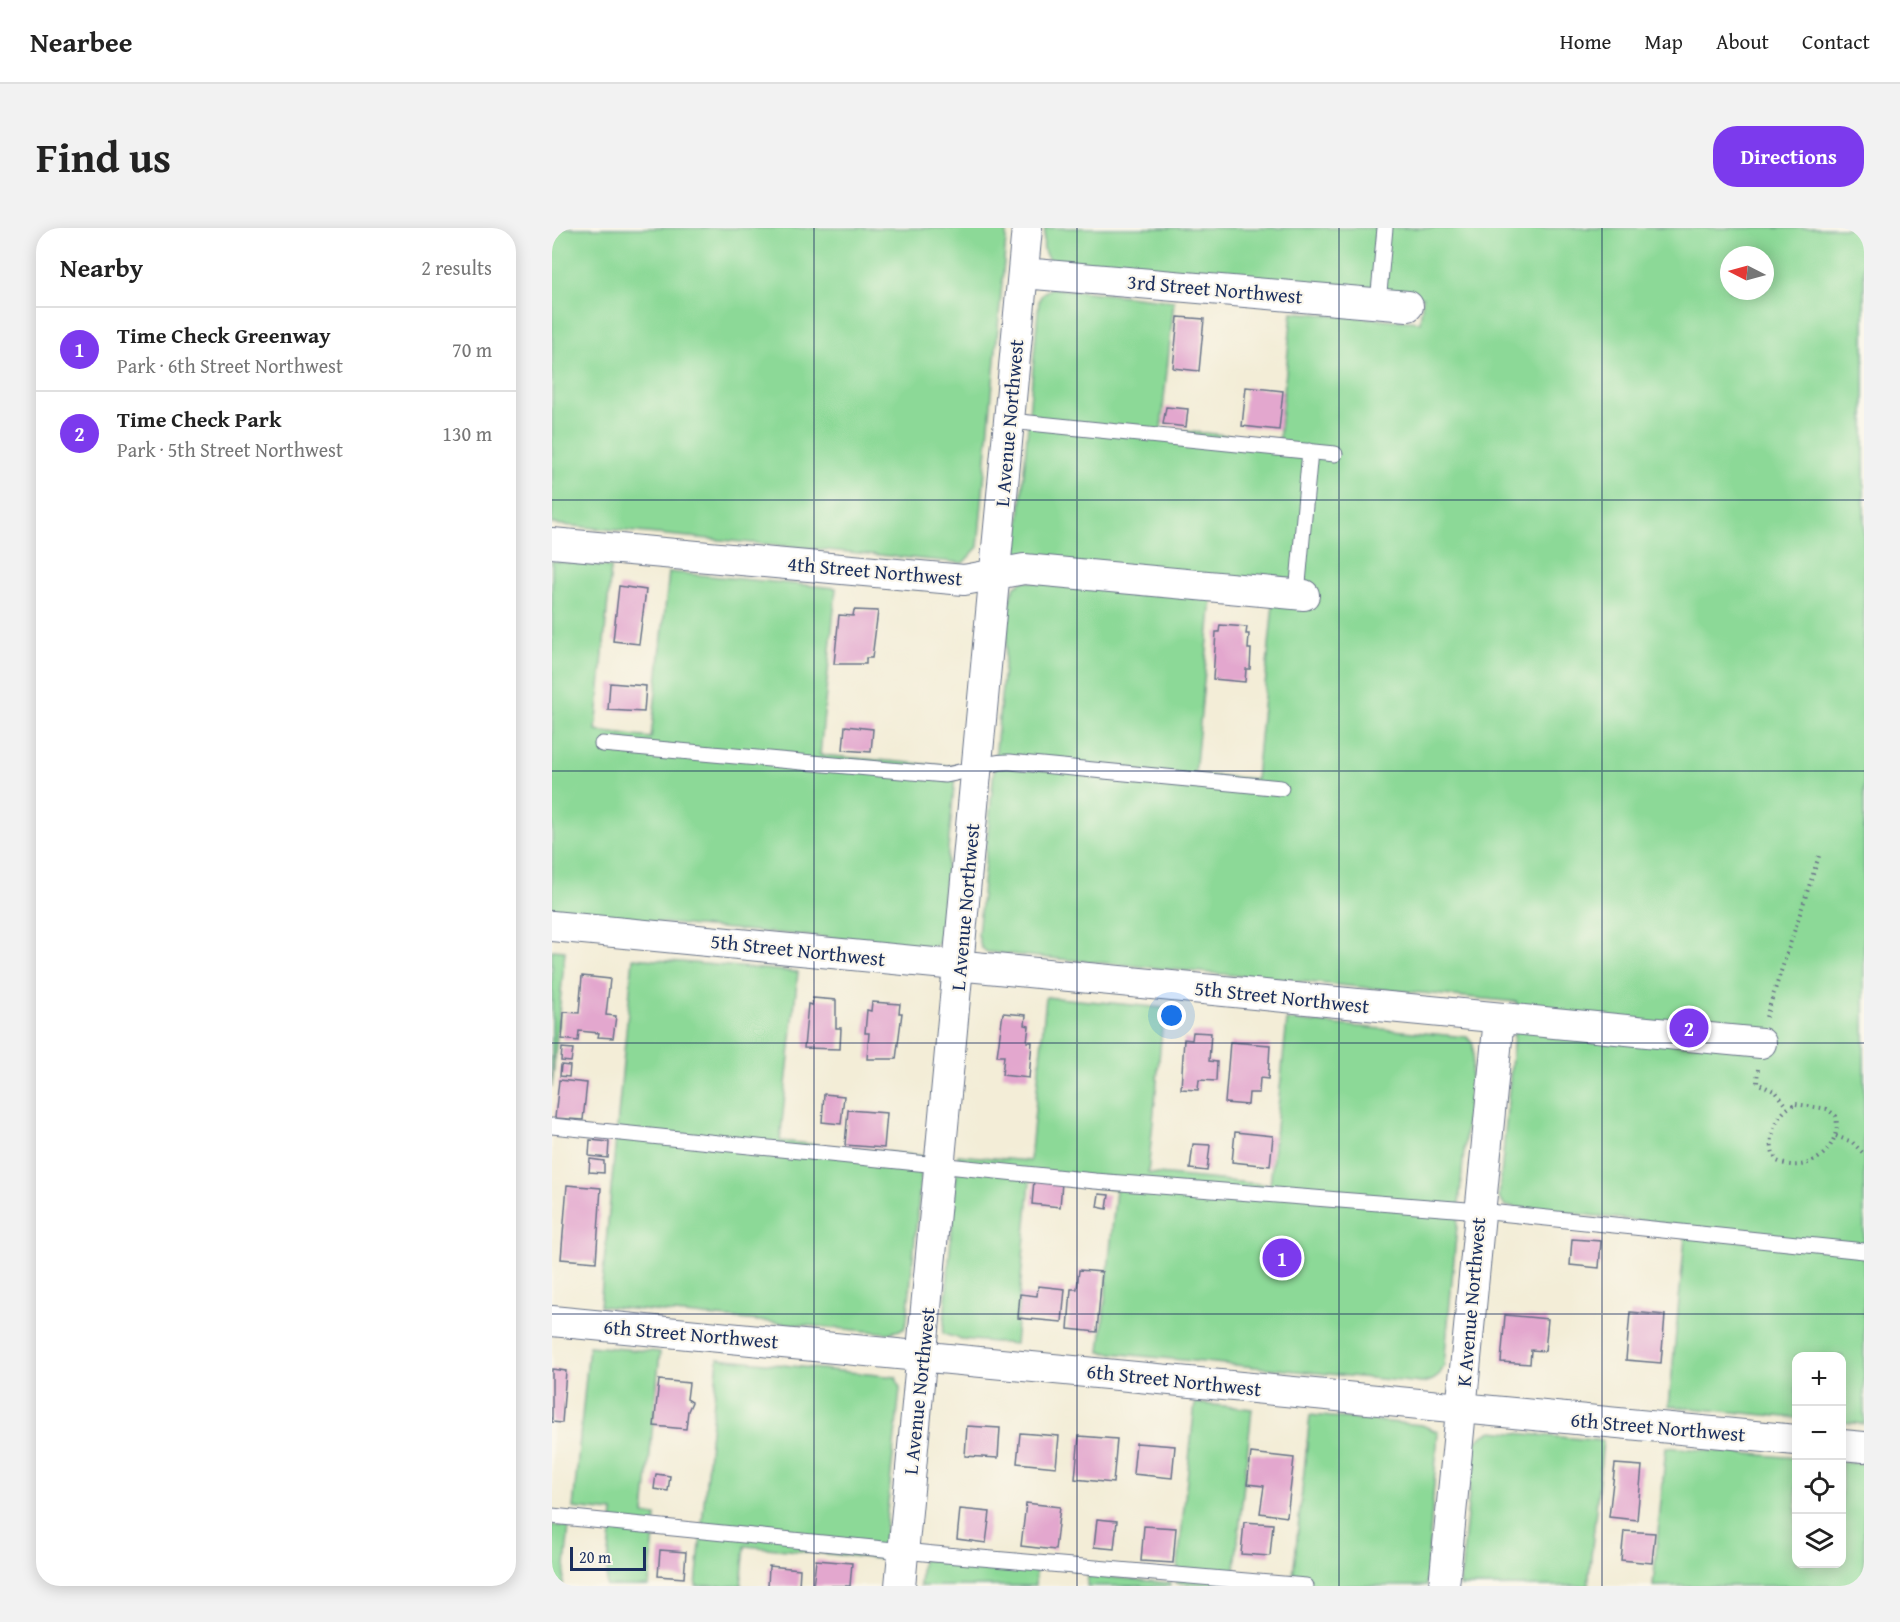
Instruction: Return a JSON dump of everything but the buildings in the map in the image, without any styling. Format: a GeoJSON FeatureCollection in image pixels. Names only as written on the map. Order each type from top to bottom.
{"type":"FeatureCollection","features":[{"type":"Feature","properties":{"kind":"street","name":"L Avenue Northwest"},"geometry":{"type":"LineString","coordinates":[[900,1586],[1027,228]]}},
{"type":"Feature","properties":{"kind":"street","name":"3rd Street Northwest"},"geometry":{"type":"LineString","coordinates":[[1023,273],[1408,306]]}},
{"type":"Feature","properties":{"kind":"street","name":"4th Street Northwest"},"geometry":{"type":"LineString","coordinates":[[552,543],[964,580],[1011,571],[1045,571],[1300,595]]}},
{"type":"Feature","properties":{"kind":"street","name":"5th Street Northwest"},"geometry":{"type":"LineString","coordinates":[[552,926],[1761,1043]]}},
{"type":"Feature","properties":{"kind":"street","name":"K Avenue Northwest"},"geometry":{"type":"LineString","coordinates":[[1444,1586],[1499,1018]]}},
{"type":"Feature","properties":{"kind":"street","name":"6th Street Northwest"},"geometry":{"type":"LineString","coordinates":[[552,1321],[1792,1440]]}},
{"type":"Feature","properties":{"kind":"street"},"geometry":{"type":"LineString","coordinates":[[1846,1445],[1864,1447]]}},
{"type":"Feature","properties":{"kind":"lane"},"geometry":{"type":"LineString","coordinates":[[1378,303],[1385,228]]}},
{"type":"Feature","properties":{"kind":"lane"},"geometry":{"type":"LineString","coordinates":[[1010,421],[1335,454]]}},
{"type":"Feature","properties":{"kind":"lane"},"geometry":{"type":"LineString","coordinates":[[1300,595],[1310,451]]}},
{"type":"Feature","properties":{"kind":"lane"},"geometry":{"type":"LineString","coordinates":[[602,744],[945,774],[994,761],[1010,762],[1281,788]]}},
{"type":"Feature","properties":{"kind":"lane"},"geometry":{"type":"LineString","coordinates":[[552,1126],[1095,1181],[1480,1211],[1864,1251]]}},
{"type":"Feature","properties":{"kind":"lane"},"geometry":{"type":"LineString","coordinates":[[552,1516],[903,1551],[1306,1586]]}},
{"type":"Feature","properties":{"kind":"path"},"geometry":{"type":"LineString","coordinates":[[1787,1107],[1776,1092],[1757,1083],[1762,1028],[1820,853]]}},
{"type":"Feature","properties":{"kind":"path"},"geometry":{"type":"LineString","coordinates":[[1805,1105],[1832,1112],[1838,1124],[1836,1136],[1825,1153],[1810,1163],[1791,1165],[1777,1161],[1772,1148],[1774,1130],[1787,1107],[1805,1105]]}},
{"type":"Feature","properties":{"kind":"path"},"geometry":{"type":"LineString","coordinates":[[1836,1136],[1852,1142],[1864,1154]]}},
{"type":"Feature","properties":{"kind":"green space"},"geometry":{"type":"Polygon","coordinates":[[[552,228],[1007,228],[978,547],[963,563],[552,524],[552,228]]]}},
{"type":"Feature","properties":{"kind":"green space"},"geometry":{"type":"Polygon","coordinates":[[[1045,228],[1864,228],[1864,1424],[1846,1422],[1846,1352],[1792,1352],[1792,1418],[1669,1406],[1686,1226],[1505,1206],[1499,1198],[1517,1002],[987,952],[981,947],[978,935],[1011,595],[1015,586],[1023,581],[1212,598],[1195,774],[1256,779],[1273,604],[1020,556],[1017,551],[1039,300],[1043,293],[1051,288],[1174,301],[1161,429],[1279,440],[1292,312],[1420,322],[1423,297],[1057,264],[1045,254],[1043,245],[1045,228]]]}},
{"type":"Feature","properties":{"kind":"green space"},"geometry":{"type":"Polygon","coordinates":[[[552,561],[611,567],[596,731],[651,738],[669,572],[836,588],[820,755],[956,767],[939,943],[934,947],[552,913],[552,561]]]}},
{"type":"Feature","properties":{"kind":"green space"},"geometry":{"type":"Polygon","coordinates":[[[552,950],[565,951],[552,1087],[552,950]]]}},
{"type":"Feature","properties":{"kind":"green space"},"geometry":{"type":"Polygon","coordinates":[[[633,958],[798,972],[780,1141],[923,1156],[907,1320],[904,1329],[888,1333],[600,1306],[633,958]]]}},
{"type":"Feature","properties":{"kind":"green space"},"geometry":{"type":"Polygon","coordinates":[[[1046,997],[1164,1008],[1148,1173],[1270,1185],[1287,1020],[1467,1037],[1473,1044],[1473,1054],[1444,1366],[1438,1376],[1422,1383],[1100,1352],[1116,1189],[1030,1181],[1015,1344],[961,1339],[943,1334],[958,1155],[1030,1161],[1046,997]]]}},
{"type":"Feature","properties":{"kind":"green space"},"geometry":{"type":"Polygon","coordinates":[[[589,1346],[660,1352],[644,1514],[656,1516],[649,1586],[606,1586],[613,1512],[573,1508],[589,1346]]]}},
{"type":"Feature","properties":{"kind":"green space"},"geometry":{"type":"Polygon","coordinates":[[[718,1358],[896,1377],[900,1389],[882,1559],[745,1546],[741,1586],[696,1586],[718,1358]]]}},
{"type":"Feature","properties":{"kind":"green space"},"geometry":{"type":"Polygon","coordinates":[[[1195,1403],[1252,1409],[1233,1586],[1176,1583],[1195,1403]]]}},
{"type":"Feature","properties":{"kind":"green space"},"geometry":{"type":"Polygon","coordinates":[[[1310,1415],[1422,1425],[1438,1432],[1426,1586],[1292,1586],[1310,1415]]]}},
{"type":"Feature","properties":{"kind":"green space"},"geometry":{"type":"Polygon","coordinates":[[[1492,1431],[1603,1441],[1588,1586],[1460,1586],[1474,1445],[1479,1438],[1492,1431]]]}},
{"type":"Feature","properties":{"kind":"green space"},"geometry":{"type":"Polygon","coordinates":[[[1666,1447],[1792,1458],[1792,1568],[1846,1568],[1846,1462],[1864,1464],[1864,1586],[1653,1586],[1666,1447]]]}},
{"type":"Feature","properties":{"kind":"green space"},"geometry":{"type":"Polygon","coordinates":[[[552,1525],[569,1527],[563,1586],[552,1586],[552,1525]]]}},
{"type":"Feature","properties":{"kind":"green space"},"geometry":{"type":"Polygon","coordinates":[[[922,1559],[1036,1570],[1035,1586],[920,1586],[922,1559]]]}},
{"type":"Feature","properties":{"kind":"green space"},"geometry":{"type":"Polygon","coordinates":[[[1088,1575],[1170,1583],[1170,1586],[1087,1586],[1088,1575]]]}},
{"type":"Feature","properties":{"kind":"place","name":"Time Check Park"},"geometry":{"type":"Point","coordinates":[1689,1028]}},
{"type":"Feature","properties":{"kind":"place","name":"Time Check Greenway"},"geometry":{"type":"Point","coordinates":[1282,1258]}}]}
